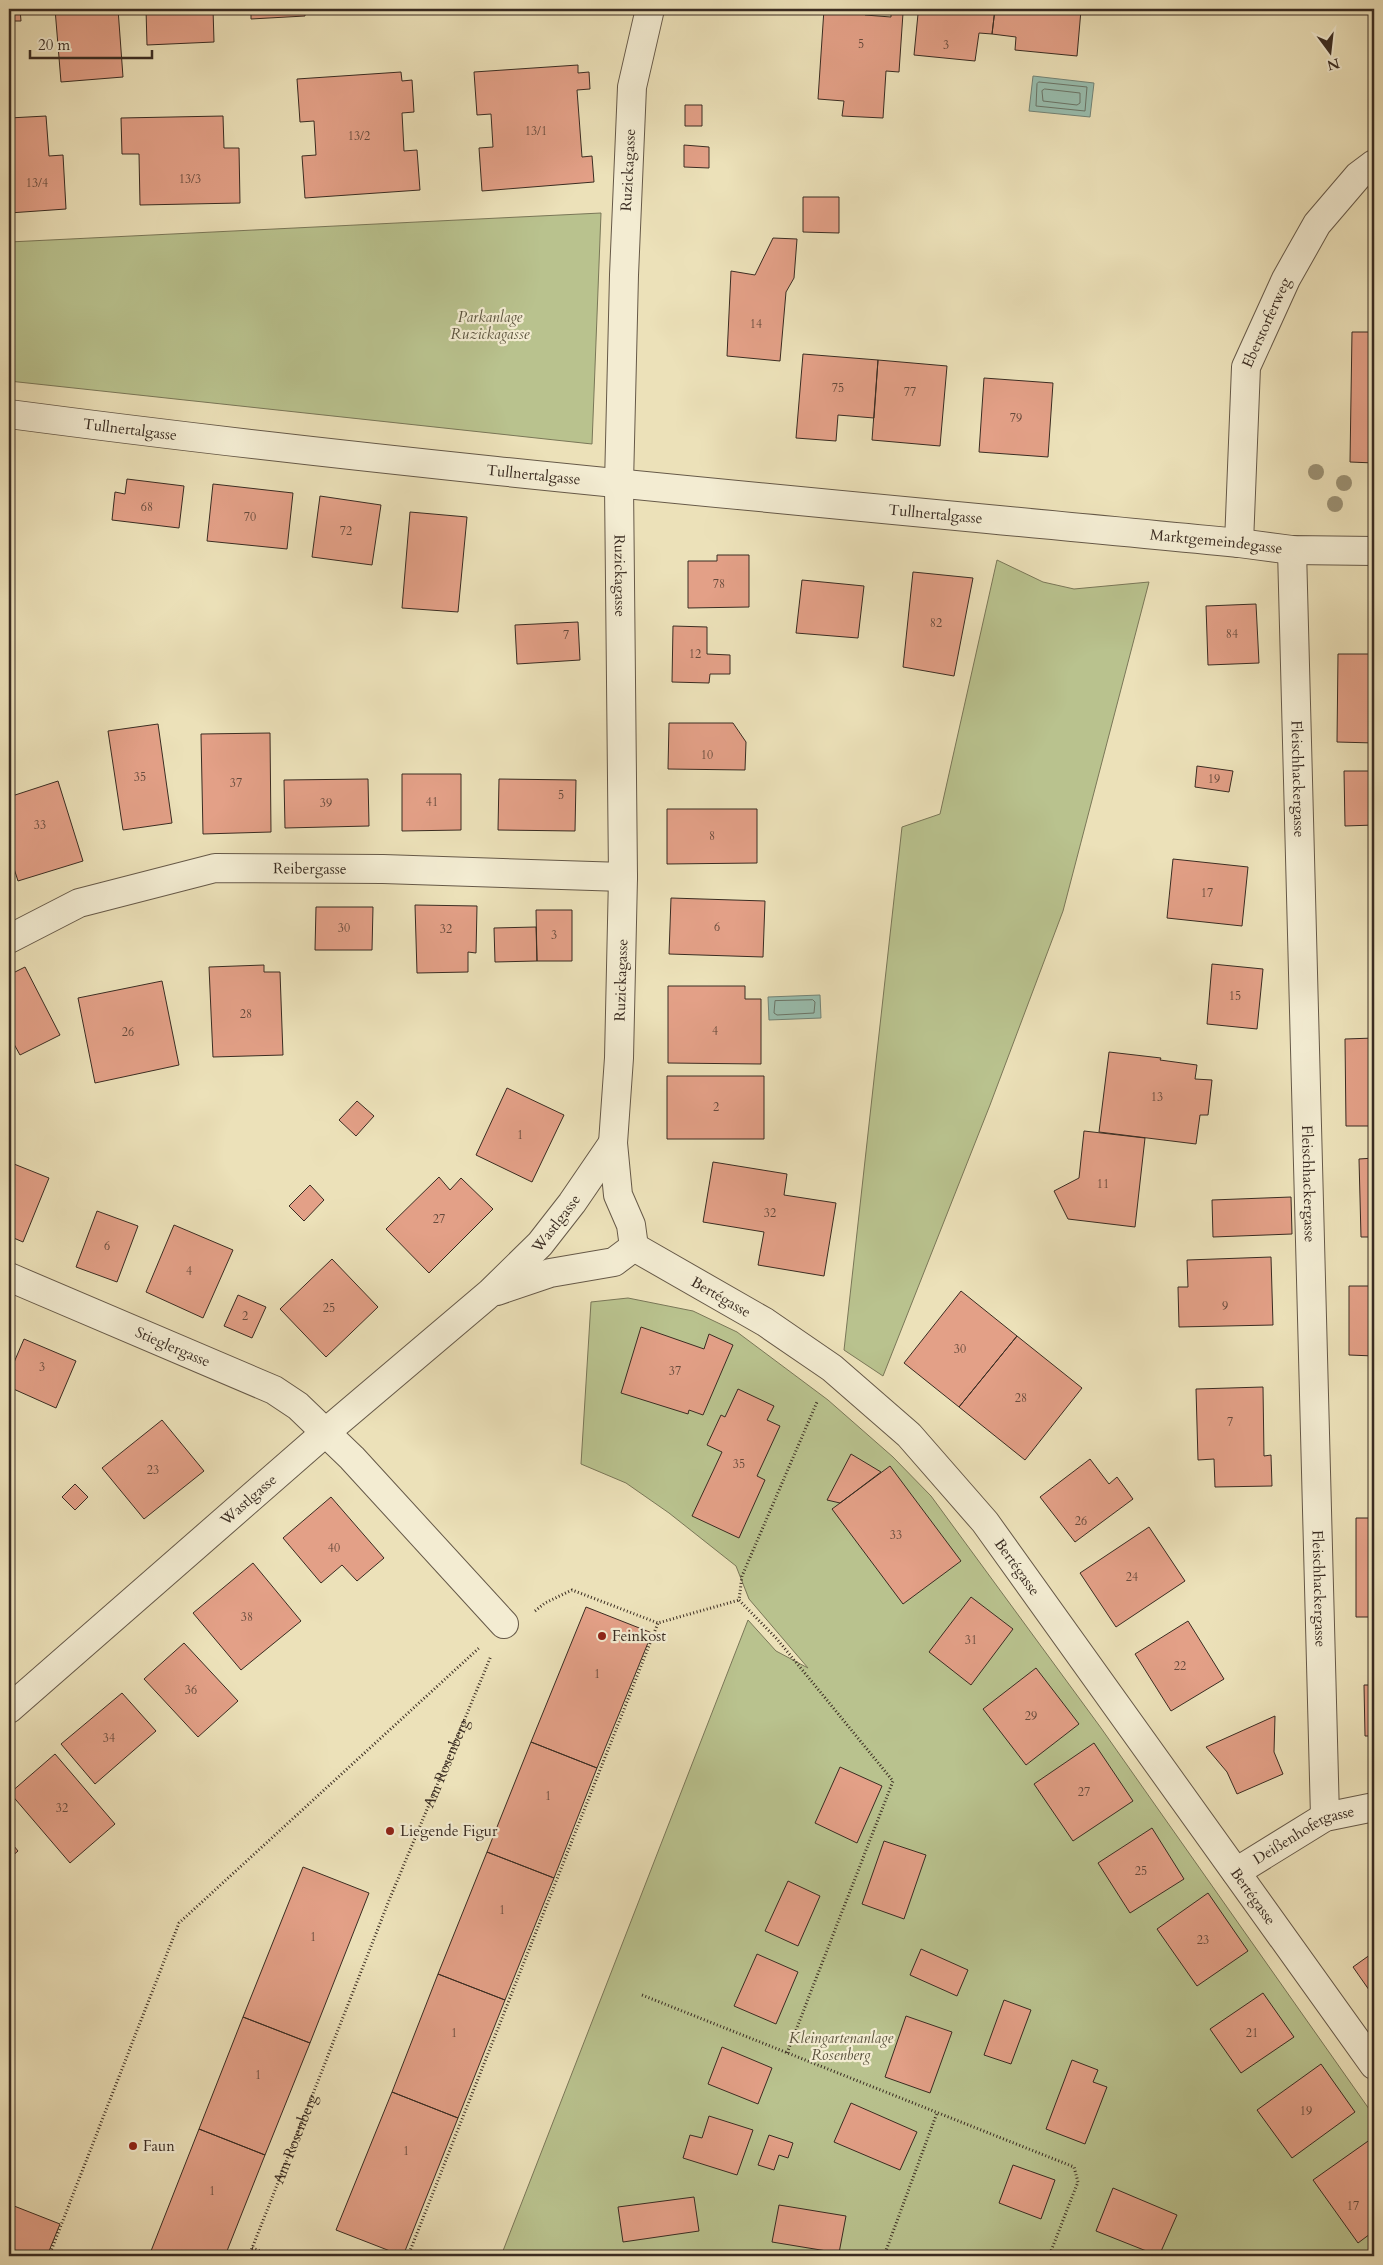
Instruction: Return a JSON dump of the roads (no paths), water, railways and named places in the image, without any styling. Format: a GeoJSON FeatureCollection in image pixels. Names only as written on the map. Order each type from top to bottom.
{"type":"FeatureCollection","features":[{"type":"Feature","properties":{"kind":"street","name":"Ruzickagasse"},"geometry":{"type":"LineString","coordinates":[[613,1144],[618,1058],[623,877],[619,484],[624,275],[632,87],[650,9]]}},
{"type":"Feature","properties":{"kind":"street","name":"Eberstorferweg"},"geometry":{"type":"LineString","coordinates":[[1239,543],[1246,367],[1286,279],[1316,224],[1358,176],[1374,164]]}},
{"type":"Feature","properties":{"kind":"street","name":"Tullnertalgasse"},"geometry":{"type":"LineString","coordinates":[[9,414],[200,439],[619,484],[1057,525]]}},
{"type":"Feature","properties":{"kind":"street","name":"Marktgemeindegasse"},"geometry":{"type":"LineString","coordinates":[[1057,525],[1292,550],[1374,551]]}},
{"type":"Feature","properties":{"kind":"street","name":"Fleischhackergasse"},"geometry":{"type":"LineString","coordinates":[[1292,550],[1325,1817]]}},
{"type":"Feature","properties":{"kind":"street","name":"Reibergasse"},"geometry":{"type":"LineString","coordinates":[[9,939],[79,903],[214,868],[383,869],[623,877]]}},
{"type":"Feature","properties":{"kind":"street"},"geometry":{"type":"LineString","coordinates":[[613,1144],[618,1195],[631,1225],[634,1247]]}},
{"type":"Feature","properties":{"kind":"street","name":"Wastlgasse"},"geometry":{"type":"LineString","coordinates":[[9,1709],[326,1432],[490,1293],[540,1244],[572,1203],[613,1144]]}},
{"type":"Feature","properties":{"kind":"street","name":"Wastlgasse"},"geometry":{"type":"LineString","coordinates":[[490,1293],[550,1273],[614,1262],[634,1247]]}},
{"type":"Feature","properties":{"kind":"street","name":"Bertégasse"},"geometry":{"type":"LineString","coordinates":[[634,1247],[765,1322],[832,1368],[909,1435],[985,1522],[1374,2064]]}},
{"type":"Feature","properties":{"kind":"street","name":"Stieglergasse"},"geometry":{"type":"LineString","coordinates":[[9,1278],[274,1390],[298,1406],[326,1432]]}},
{"type":"Feature","properties":{"kind":"street"},"geometry":{"type":"LineString","coordinates":[[326,1432],[504,1624]]}},
{"type":"Feature","properties":{"kind":"street","name":"Deißenhofergasse"},"geometry":{"type":"LineString","coordinates":[[1236,1872],[1325,1817],[1374,1807]]}},
{"type":"Feature","properties":{"kind":"water"},"geometry":{"type":"Polygon","coordinates":[[[1033,76],[1094,83],[1090,117],[1029,111],[1033,76]]]}},
{"type":"Feature","properties":{"kind":"water"},"geometry":{"type":"Polygon","coordinates":[[[820,995],[821,1018],[769,1020],[768,997],[820,995]]]}},
{"type":"Feature","properties":{"kind":"place","name":"Feinkost"},"geometry":{"type":"Point","coordinates":[602,1636]}},
{"type":"Feature","properties":{"kind":"place","name":"Liegende Figur"},"geometry":{"type":"Point","coordinates":[390,1831]}},
{"type":"Feature","properties":{"kind":"place","name":"Faun"},"geometry":{"type":"Point","coordinates":[133,2146]}},
{"type":"Feature","properties":{"kind":"park label","name":"Parkanlage Ruzickagasse"},"geometry":{"type":"Point","coordinates":[490,326]}},
{"type":"Feature","properties":{"kind":"park label","name":"Kleingartenanlage Rosenberg"},"geometry":{"type":"Point","coordinates":[841,2046]}}]}
